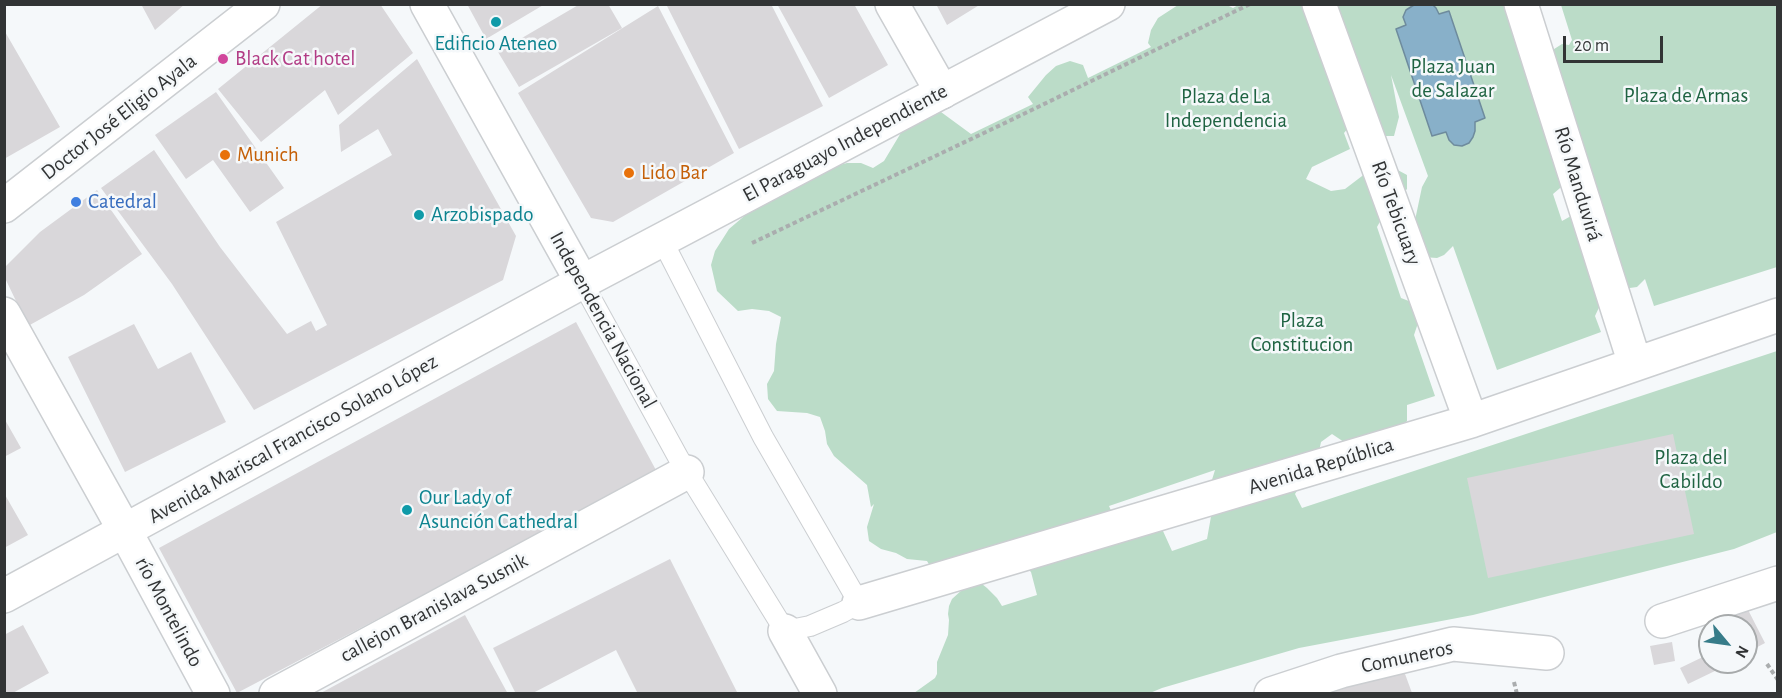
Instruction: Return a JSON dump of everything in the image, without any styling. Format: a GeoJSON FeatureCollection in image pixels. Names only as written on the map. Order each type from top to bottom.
{"type":"FeatureCollection","features":[{"type":"Feature","properties":{"kind":"main road","name":"Doctor José Eligio Ayala"},"geometry":{"type":"LineString","coordinates":[[4,206],[262,4]]}},
{"type":"Feature","properties":{"kind":"main road","name":"Independencia Nacional"},"geometry":{"type":"LineString","coordinates":[[427,4],[582,282]]}},
{"type":"Feature","properties":{"kind":"main road"},"geometry":{"type":"LineString","coordinates":[[892,4],[942,92]]}},
{"type":"Feature","properties":{"kind":"main road","name":"El Paraguayo Independiente"},"geometry":{"type":"LineString","coordinates":[[582,282],[1108,4]]}},
{"type":"Feature","properties":{"kind":"main road","name":"Río Tebicuary"},"geometry":{"type":"LineString","coordinates":[[1319,4],[1471,422]]}},
{"type":"Feature","properties":{"kind":"main road","name":"Río Manduvirá"},"geometry":{"type":"LineString","coordinates":[[1521,4],[1635,364]]}},
{"type":"Feature","properties":{"kind":"main road","name":"Avenida Mariscal Francisco Solano López"},"geometry":{"type":"LineString","coordinates":[[4,596],[582,282]]}},
{"type":"Feature","properties":{"kind":"main road","name":"río Montelindo"},"geometry":{"type":"LineString","coordinates":[[4,314],[213,693]]}},
{"type":"Feature","properties":{"kind":"main road","name":"Avenida República"},"geometry":{"type":"LineString","coordinates":[[859,603],[1471,422],[1778,315]]}},
{"type":"Feature","properties":{"kind":"main road","name":"callejon Branislava Susnik"},"geometry":{"type":"LineString","coordinates":[[276,693],[687,472]]}},
{"type":"Feature","properties":{"kind":"main road"},"geometry":{"type":"LineString","coordinates":[[1662,621],[1778,583]]}},
{"type":"Feature","properties":{"kind":"main road","name":"Independencia Nacional"},"geometry":{"type":"LineString","coordinates":[[785,632],[820,693]]}},
{"type":"Feature","properties":{"kind":"main road","name":"Comuneros"},"geometry":{"type":"LineString","coordinates":[[1271,693],[1341,671],[1453,644],[1547,653]]}},
{"type":"Feature","properties":{"kind":"lane"},"geometry":{"type":"LineString","coordinates":[[662,240],[762,437],[859,603],[824,622],[785,632]]}},
{"type":"Feature","properties":{"kind":"lane","name":"Independencia Nacional"},"geometry":{"type":"LineString","coordinates":[[582,282],[687,472],[785,632]]}},
{"type":"Feature","properties":{"kind":"path"},"geometry":{"type":"LineString","coordinates":[[752,243],[1250,4]]}},
{"type":"Feature","properties":{"kind":"path"},"geometry":{"type":"LineString","coordinates":[[1767,664],[1778,680]]}},
{"type":"Feature","properties":{"kind":"green space"},"geometry":{"type":"Polygon","coordinates":[[[1240,4],[1530,5],[1551,51],[1562,44],[1569,45],[1572,40],[1561,5],[1777,5],[1777,267],[1654,306],[1645,279],[1637,287],[1615,290],[1603,299],[1595,316],[1601,332],[1497,370],[1453,246],[1437,258],[1423,257],[1414,225],[1422,187],[1428,176],[1391,75],[1399,117],[1394,136],[1378,136],[1360,114],[1344,133],[1350,149],[1312,167],[1306,179],[1331,191],[1345,189],[1366,173],[1394,168],[1407,175],[1407,189],[1383,216],[1377,227],[1401,298],[1414,303],[1421,314],[1414,335],[1435,396],[1407,405],[1407,421],[1397,432],[1356,450],[1332,434],[1321,442],[1318,456],[1295,494],[1302,508],[1777,351],[1777,532],[1734,549],[1473,615],[1299,648],[1150,693],[914,693],[935,678],[937,674],[937,662],[948,635],[948,614],[952,599],[963,589],[975,583],[987,588],[1002,606],[1037,595],[1031,572],[1021,562],[930,566],[927,561],[907,559],[881,549],[869,541],[867,527],[874,504],[871,507],[867,485],[834,456],[827,444],[820,417],[807,413],[777,411],[768,399],[767,384],[774,371],[781,317],[769,311],[752,309],[738,311],[717,291],[711,265],[715,251],[729,229],[782,184],[794,177],[847,163],[861,163],[873,168],[884,161],[905,126],[927,109],[941,112],[971,134],[1033,104],[1028,97],[1056,66],[1070,61],[1083,65],[1088,78],[1151,47],[1148,43],[1151,30],[1158,18],[1178,5],[1227,5],[1233,8],[1240,4]],[[1566,183],[1553,194],[1562,221],[1580,211],[1566,183]],[[1215,470],[1109,506],[1113,515],[1163,531],[1172,551],[1207,539],[1212,511],[1211,483],[1215,470]]]}},
{"type":"Feature","properties":{"kind":"water"},"geometry":{"type":"Polygon","coordinates":[[[1414,5],[1433,5],[1439,14],[1449,11],[1485,118],[1475,122],[1473,137],[1469,143],[1462,146],[1454,145],[1446,132],[1432,136],[1396,29],[1406,25],[1403,17],[1406,10],[1414,5]]]}},
{"type":"Feature","properties":{"kind":"building"},"geometry":{"type":"Polygon","coordinates":[[[141,4],[185,4],[155,30],[141,4]]]}},
{"type":"Feature","properties":{"kind":"building"},"geometry":{"type":"Polygon","coordinates":[[[323,4],[380,4],[413,53],[338,115],[325,90],[261,142],[218,89],[323,4]]]}},
{"type":"Feature","properties":{"kind":"building","name":"Edificio Ateneo"},"geometry":{"type":"Polygon","coordinates":[[[467,4],[545,4],[486,39],[467,4]]]}},
{"type":"Feature","properties":{"kind":"building"},"geometry":{"type":"Polygon","coordinates":[[[580,4],[608,4],[622,28],[519,87],[498,52],[580,4]]]}},
{"type":"Feature","properties":{"kind":"building"},"geometry":{"type":"Polygon","coordinates":[[[666,4],[771,4],[823,106],[739,149],[666,4]]]}},
{"type":"Feature","properties":{"kind":"building"},"geometry":{"type":"Polygon","coordinates":[[[777,4],[854,4],[888,65],[829,98],[777,4]]]}},
{"type":"Feature","properties":{"kind":"building"},"geometry":{"type":"Polygon","coordinates":[[[936,4],[981,4],[947,25],[936,4]]]}},
{"type":"Feature","properties":{"kind":"building"},"geometry":{"type":"Polygon","coordinates":[[[658,6],[734,153],[613,222],[591,218],[518,93],[658,6]]]}},
{"type":"Feature","properties":{"kind":"building"},"geometry":{"type":"Polygon","coordinates":[[[4,30],[60,127],[4,159],[4,30]]]}},
{"type":"Feature","properties":{"kind":"building"},"geometry":{"type":"Polygon","coordinates":[[[417,59],[516,236],[503,280],[254,410],[172,284],[101,188],[154,150],[220,247],[287,334],[311,321],[316,331],[327,325],[276,222],[392,155],[378,129],[341,152],[339,125],[417,59]]]}},
{"type":"Feature","properties":{"kind":"building"},"geometry":{"type":"Polygon","coordinates":[[[216,92],[284,188],[250,212],[213,160],[186,179],[155,135],[216,92]]]}},
{"type":"Feature","properties":{"kind":"building"},"geometry":{"type":"Polygon","coordinates":[[[97,190],[142,254],[84,295],[28,326],[5,278],[5,267],[40,232],[97,190]]]}},
{"type":"Feature","properties":{"kind":"building","name":"Our Lady of Asunción Cathedral"},"geometry":{"type":"Polygon","coordinates":[[[576,322],[657,472],[237,693],[159,548],[576,322]]]}},
{"type":"Feature","properties":{"kind":"building"},"geometry":{"type":"Polygon","coordinates":[[[134,324],[158,369],[191,352],[226,422],[125,472],[68,357],[134,324]]]}},
{"type":"Feature","properties":{"kind":"building"},"geometry":{"type":"Polygon","coordinates":[[[4,418],[21,448],[4,457],[4,418]]]}},
{"type":"Feature","properties":{"kind":"building"},"geometry":{"type":"Polygon","coordinates":[[[1673,434],[1694,534],[1488,578],[1467,478],[1673,434]]]}},
{"type":"Feature","properties":{"kind":"building"},"geometry":{"type":"Polygon","coordinates":[[[4,493],[28,535],[4,548],[4,493]]]}},
{"type":"Feature","properties":{"kind":"building"},"geometry":{"type":"Polygon","coordinates":[[[670,559],[738,694],[638,694],[616,650],[531,694],[516,694],[493,648],[670,559]]]}},
{"type":"Feature","properties":{"kind":"building"},"geometry":{"type":"Polygon","coordinates":[[[1743,600],[1750,614],[1729,614],[1726,609],[1743,600]]]}},
{"type":"Feature","properties":{"kind":"building"},"geometry":{"type":"Polygon","coordinates":[[[465,615],[508,694],[319,694],[465,615]]]}},
{"type":"Feature","properties":{"kind":"building"},"geometry":{"type":"Polygon","coordinates":[[[23,625],[49,673],[11,694],[4,694],[4,635],[23,625]]]}},
{"type":"Feature","properties":{"kind":"building"},"geometry":{"type":"Polygon","coordinates":[[[1758,629],[1765,643],[1758,647],[1758,629]]]}},
{"type":"Feature","properties":{"kind":"building"},"geometry":{"type":"Polygon","coordinates":[[[1672,642],[1675,661],[1654,665],[1650,646],[1672,642]]]}},
{"type":"Feature","properties":{"kind":"building"},"geometry":{"type":"Polygon","coordinates":[[[1698,659],[1698,674],[1709,674],[1688,684],[1680,668],[1698,659]]]}},
{"type":"Feature","properties":{"kind":"building"},"geometry":{"type":"Polygon","coordinates":[[[1401,663],[1412,693],[1335,694],[1333,689],[1401,663]]]}},
{"type":"Feature","properties":{"kind":"place","name":"Edificio Ateneo"},"geometry":{"type":"Point","coordinates":[496,22]}},
{"type":"Feature","properties":{"kind":"place","name":"Black Cat hotel"},"geometry":{"type":"Point","coordinates":[223,59]}},
{"type":"Feature","properties":{"kind":"place","name":"Munich"},"geometry":{"type":"Point","coordinates":[225,155]}},
{"type":"Feature","properties":{"kind":"place","name":"Lido Bar"},"geometry":{"type":"Point","coordinates":[629,173]}},
{"type":"Feature","properties":{"kind":"place","name":"Catedral"},"geometry":{"type":"Point","coordinates":[76,202]}},
{"type":"Feature","properties":{"kind":"place","name":"Arzobispado"},"geometry":{"type":"Point","coordinates":[419,215]}},
{"type":"Feature","properties":{"kind":"place","name":"Our Lady of Asunción Cathedral"},"geometry":{"type":"Point","coordinates":[407,510]}},
{"type":"Feature","properties":{"kind":"park label","name":"Plaza Juan de Salazar"},"geometry":{"type":"Point","coordinates":[1453,79]}},
{"type":"Feature","properties":{"kind":"park label","name":"Plaza de Armas"},"geometry":{"type":"Point","coordinates":[1686,96]}},
{"type":"Feature","properties":{"kind":"park label","name":"Plaza de La Independencia"},"geometry":{"type":"Point","coordinates":[1226,109]}},
{"type":"Feature","properties":{"kind":"park label","name":"Plaza Constitucion"},"geometry":{"type":"Point","coordinates":[1302,333]}},
{"type":"Feature","properties":{"kind":"park label","name":"Plaza del Cabildo"},"geometry":{"type":"Point","coordinates":[1691,470]}}]}
